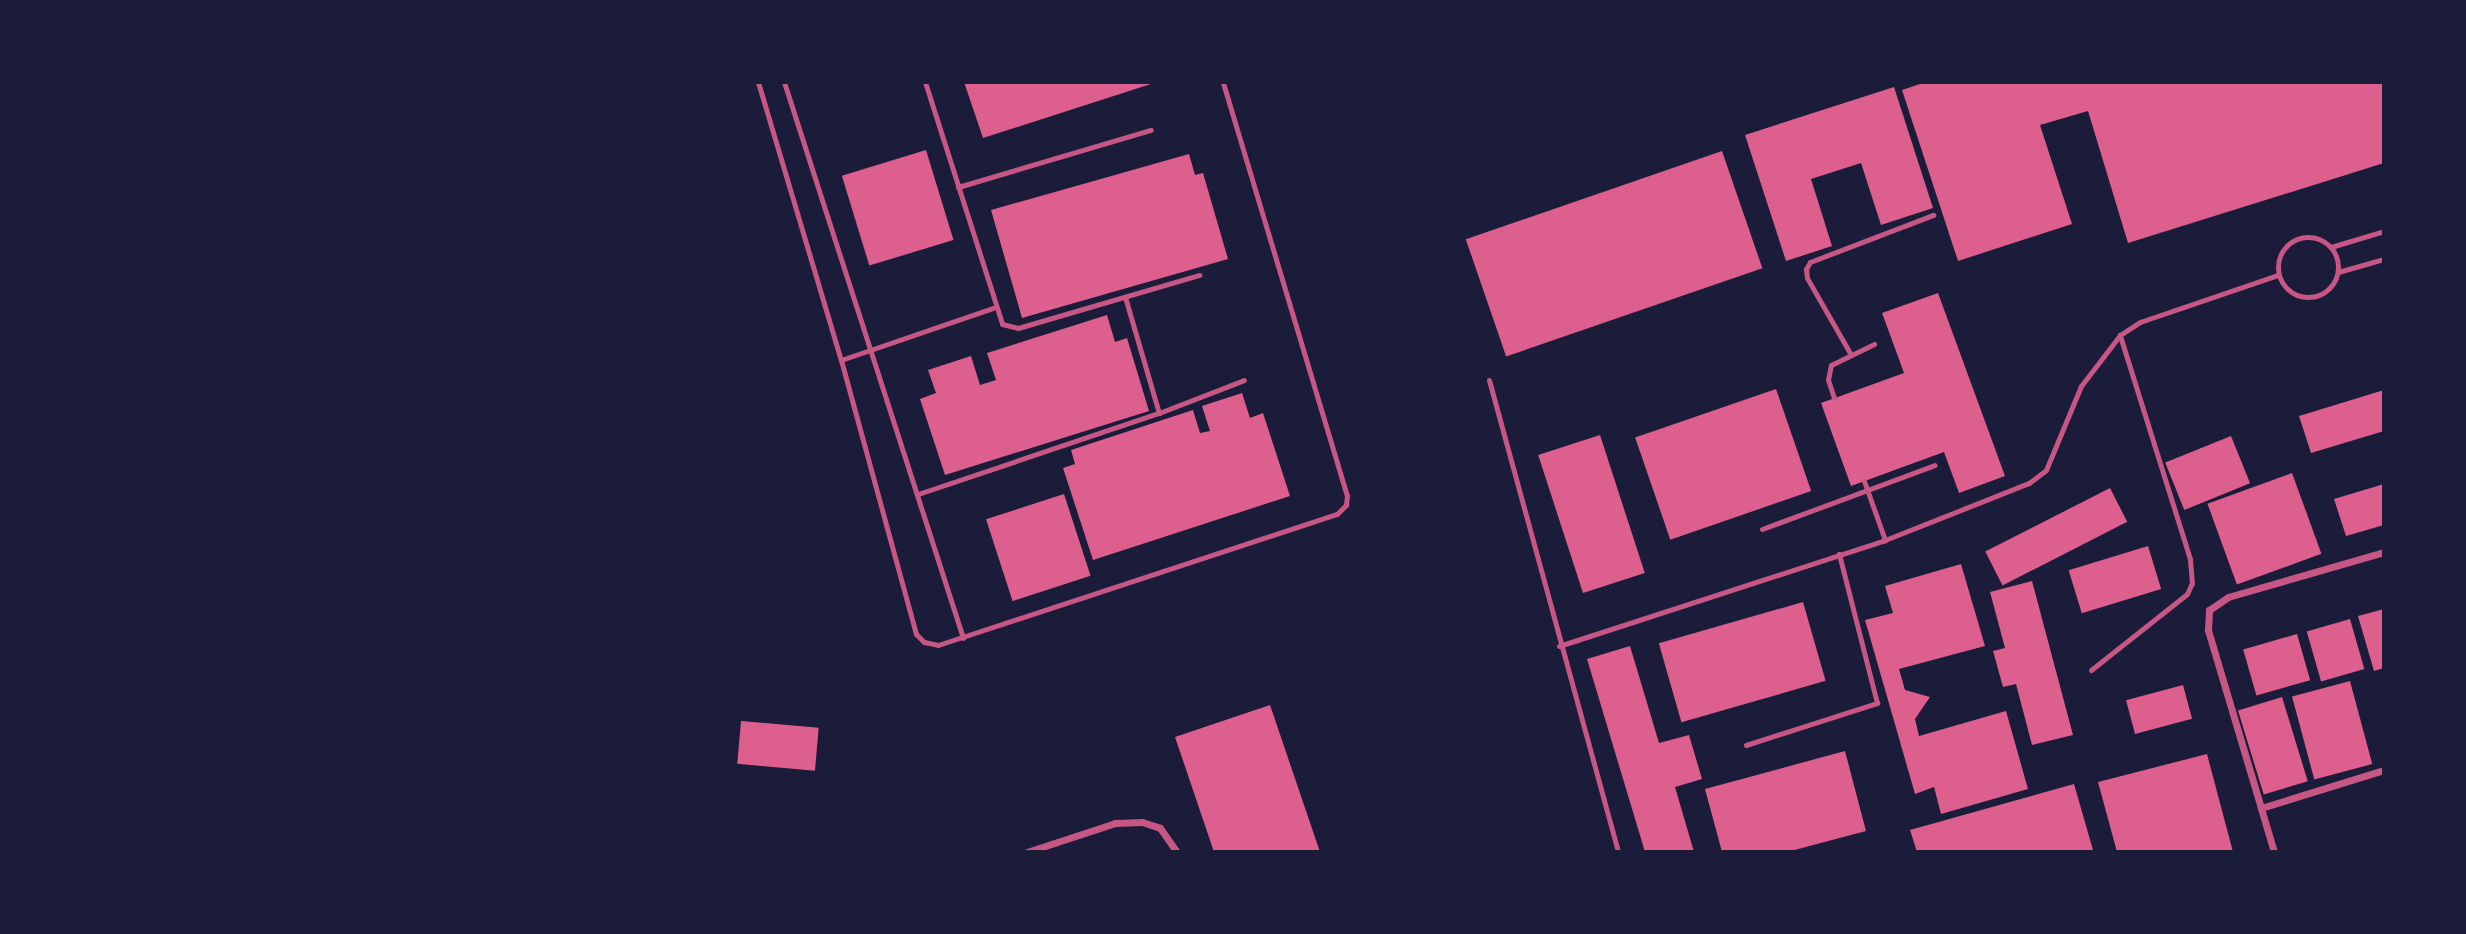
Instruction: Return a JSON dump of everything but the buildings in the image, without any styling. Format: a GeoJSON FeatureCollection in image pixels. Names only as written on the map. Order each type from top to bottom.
{"type":"FeatureCollection","features":[{"type":"Feature","properties":{"kind":"street"},"geometry":{"type":"LineString","coordinates":[[2274,852],[2208,630],[2209,610],[2228,597],[2384,552]]}},
{"type":"Feature","properties":{"kind":"street"},"geometry":{"type":"LineString","coordinates":[[2261,807],[2384,770]]}},
{"type":"Feature","properties":{"kind":"street"},"geometry":{"type":"LineString","coordinates":[[1027,852],[1115,823],[1142,822],[1160,828],[1177,852]]}},
{"type":"Feature","properties":{"kind":"lane"},"geometry":{"type":"LineString","coordinates":[[758,82],[841,360],[916,634],[924,642],[937,645],[1336,514],[1346,505],[1347,496],[1223,82]]}},
{"type":"Feature","properties":{"kind":"lane"},"geometry":{"type":"LineString","coordinates":[[784,82],[963,638]]}},
{"type":"Feature","properties":{"kind":"lane"},"geometry":{"type":"LineString","coordinates":[[925,82],[1002,324],[1018,328],[1199,275]]}},
{"type":"Feature","properties":{"kind":"lane"},"geometry":{"type":"LineString","coordinates":[[958,187],[1152,130]]}},
{"type":"Feature","properties":{"kind":"lane"},"geometry":{"type":"LineString","coordinates":[[1850,354],[1807,278],[1806,269],[1810,262],[1933,215]]}},
{"type":"Feature","properties":{"kind":"lane"},"geometry":{"type":"LineString","coordinates":[[2331,247],[2384,231]]}},
{"type":"Feature","properties":{"kind":"lane"},"geometry":{"type":"LineString","coordinates":[[2313,237],[2331,247],[2337,258],[2338,272],[2329,290],[2310,298],[2290,292],[2278,275],[2280,255],[2293,240],[2313,237]]}},
{"type":"Feature","properties":{"kind":"lane"},"geometry":{"type":"LineString","coordinates":[[2338,272],[2384,259]]}},
{"type":"Feature","properties":{"kind":"lane"},"geometry":{"type":"LineString","coordinates":[[1559,646],[1885,540],[2039,478],[2052,458],[2081,386],[2120,335],[2140,322],[2278,275]]}},
{"type":"Feature","properties":{"kind":"lane"},"geometry":{"type":"LineString","coordinates":[[1125,297],[1159,413]]}},
{"type":"Feature","properties":{"kind":"lane"},"geometry":{"type":"LineString","coordinates":[[841,360],[996,307]]}},
{"type":"Feature","properties":{"kind":"lane"},"geometry":{"type":"LineString","coordinates":[[2091,670],[2187,594],[2192,583],[2190,559],[2120,335]]}},
{"type":"Feature","properties":{"kind":"lane"},"geometry":{"type":"LineString","coordinates":[[1834,398],[1828,380],[1829,369],[1850,354],[1874,344]]}},
{"type":"Feature","properties":{"kind":"lane"},"geometry":{"type":"LineString","coordinates":[[918,494],[1159,413],[1244,380]]}},
{"type":"Feature","properties":{"kind":"lane"},"geometry":{"type":"LineString","coordinates":[[1489,380],[1559,646],[1618,852]]}},
{"type":"Feature","properties":{"kind":"lane"},"geometry":{"type":"LineString","coordinates":[[1762,530],[1935,465]]}},
{"type":"Feature","properties":{"kind":"lane"},"geometry":{"type":"LineString","coordinates":[[1864,481],[1885,540]]}},
{"type":"Feature","properties":{"kind":"lane"},"geometry":{"type":"LineString","coordinates":[[1746,745],[1877,703],[1839,554]]}}]}
